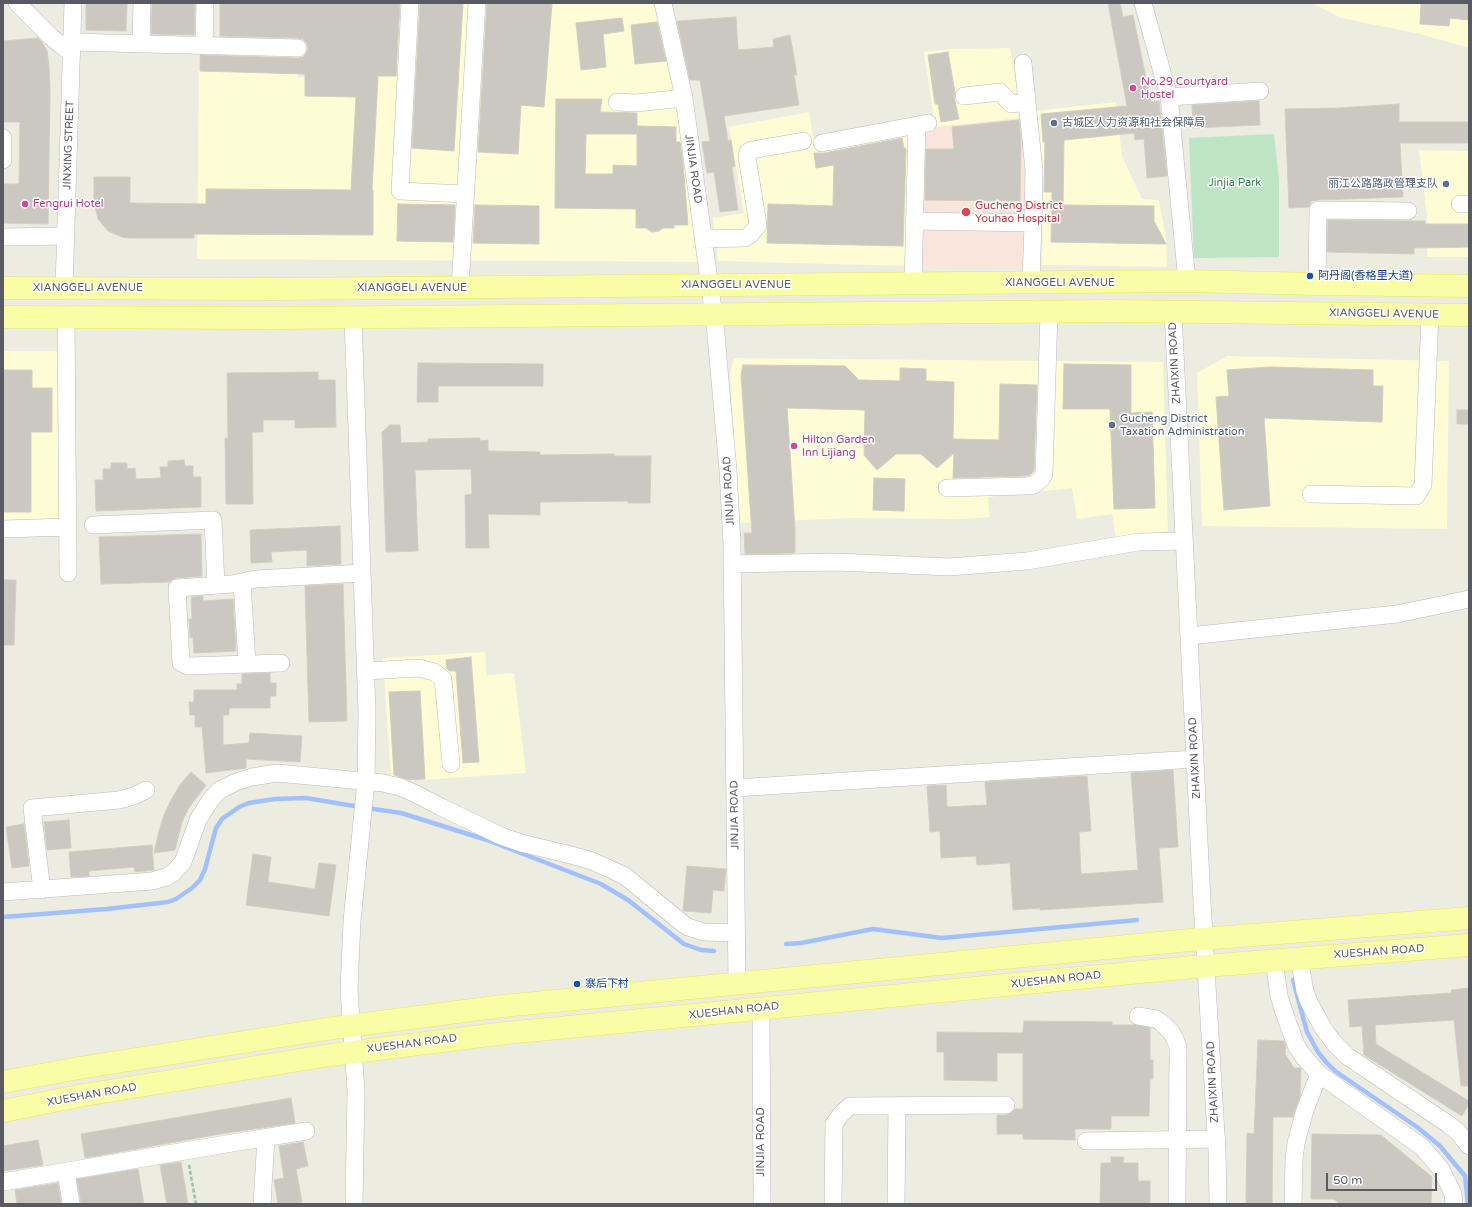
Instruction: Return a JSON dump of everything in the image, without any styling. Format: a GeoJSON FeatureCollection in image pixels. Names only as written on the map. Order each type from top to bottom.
{"type":"FeatureCollection","features":[{"type":"Feature","properties":{"kind":"main road","name":"XIANGGELI AVENUE"},"geometry":{"type":"LineString","coordinates":[[3,288],[273,289],[1188,281],[1469,286]]}},
{"type":"Feature","properties":{"kind":"main road","name":"XIANGGELI AVENUE"},"geometry":{"type":"LineString","coordinates":[[3,317],[353,317],[1049,312],[1469,315]]}},
{"type":"Feature","properties":{"kind":"main road"},"geometry":{"type":"LineString","coordinates":[[3,1082],[79,1068],[351,1025],[503,1006],[1204,939],[1469,918]]}},
{"type":"Feature","properties":{"kind":"main road","name":"XUESHAN ROAD"},"geometry":{"type":"LineString","coordinates":[[3,1111],[229,1071],[353,1052],[499,1034],[1206,966],[1469,945]]}},
{"type":"Feature","properties":{"kind":"street"},"geometry":{"type":"LineString","coordinates":[[17,3],[51,38],[72,48],[141,44],[298,48]]}},
{"type":"Feature","properties":{"kind":"street","name":"JINXING STREET"},"geometry":{"type":"LineString","coordinates":[[64,288],[73,3]]}},
{"type":"Feature","properties":{"kind":"street"},"geometry":{"type":"LineString","coordinates":[[141,44],[142,3]]}},
{"type":"Feature","properties":{"kind":"street"},"geometry":{"type":"LineString","coordinates":[[204,46],[205,3]]}},
{"type":"Feature","properties":{"kind":"street"},"geometry":{"type":"LineString","coordinates":[[410,3],[400,191],[465,194]]}},
{"type":"Feature","properties":{"kind":"street"},"geometry":{"type":"LineString","coordinates":[[460,287],[477,3]]}},
{"type":"Feature","properties":{"kind":"street","name":"JINJIA ROAD"},"geometry":{"type":"LineString","coordinates":[[663,3],[684,98],[713,314],[728,470],[732,564],[737,984]]}},
{"type":"Feature","properties":{"kind":"street"},"geometry":{"type":"LineString","coordinates":[[1143,3],[1169,98],[1188,281]]}},
{"type":"Feature","properties":{"kind":"street"},"geometry":{"type":"LineString","coordinates":[[1023,63],[1034,170],[1034,223],[1031,283]]}},
{"type":"Feature","properties":{"kind":"street"},"geometry":{"type":"LineString","coordinates":[[1169,98],[1260,90]]}},
{"type":"Feature","properties":{"kind":"street"},"geometry":{"type":"LineString","coordinates":[[964,96],[1000,92],[1011,104],[1027,102]]}},
{"type":"Feature","properties":{"kind":"street"},"geometry":{"type":"LineString","coordinates":[[617,102],[636,103],[684,98]]}},
{"type":"Feature","properties":{"kind":"street"},"geometry":{"type":"LineString","coordinates":[[822,143],[922,124],[914,221],[913,284]]}},
{"type":"Feature","properties":{"kind":"street"},"geometry":{"type":"LineString","coordinates":[[3,138],[3,160]]}},
{"type":"Feature","properties":{"kind":"street"},"geometry":{"type":"LineString","coordinates":[[703,239],[745,238],[751,234],[758,225],[747,157],[748,152],[804,141]]}},
{"type":"Feature","properties":{"kind":"street"},"geometry":{"type":"LineString","coordinates":[[1317,284],[1318,210],[1408,211]]}},
{"type":"Feature","properties":{"kind":"street"},"geometry":{"type":"LineString","coordinates":[[914,221],[1034,223]]}},
{"type":"Feature","properties":{"kind":"street"},"geometry":{"type":"LineString","coordinates":[[3,236],[66,236]]}},
{"type":"Feature","properties":{"kind":"street"},"geometry":{"type":"LineString","coordinates":[[947,488],[1030,486],[1042,478],[1044,474],[1049,312]]}},
{"type":"Feature","properties":{"kind":"street","name":"ZHAIXIN ROAD"},"geometry":{"type":"LineString","coordinates":[[1173,312],[1204,939],[1217,1139],[1218,1204]]}},
{"type":"Feature","properties":{"kind":"street"},"geometry":{"type":"LineString","coordinates":[[1310,494],[1416,496],[1423,485],[1430,314]]}},
{"type":"Feature","properties":{"kind":"street"},"geometry":{"type":"LineString","coordinates":[[66,317],[68,573]]}},
{"type":"Feature","properties":{"kind":"street"},"geometry":{"type":"LineString","coordinates":[[353,317],[367,712],[366,781],[352,922],[349,990],[356,1090],[354,1204]]}},
{"type":"Feature","properties":{"kind":"street"},"geometry":{"type":"LineString","coordinates":[[93,525],[213,520],[216,585]]}},
{"type":"Feature","properties":{"kind":"street"},"geometry":{"type":"LineString","coordinates":[[3,529],[68,527]]}},
{"type":"Feature","properties":{"kind":"street"},"geometry":{"type":"LineString","coordinates":[[732,564],[838,562],[949,567],[1028,561],[1138,542],[1184,541]]}},
{"type":"Feature","properties":{"kind":"street"},"geometry":{"type":"LineString","coordinates":[[281,663],[188,666],[181,663],[177,588],[216,585],[256,579],[362,573]]}},
{"type":"Feature","properties":{"kind":"street"},"geometry":{"type":"LineString","coordinates":[[242,582],[247,664]]}},
{"type":"Feature","properties":{"kind":"street"},"geometry":{"type":"LineString","coordinates":[[1189,636],[1397,614],[1469,599]]}},
{"type":"Feature","properties":{"kind":"street"},"geometry":{"type":"LineString","coordinates":[[365,671],[419,668],[434,672],[443,679],[451,764]]}},
{"type":"Feature","properties":{"kind":"street"},"geometry":{"type":"LineString","coordinates":[[734,788],[1195,759]]}},
{"type":"Feature","properties":{"kind":"street"},"geometry":{"type":"LineString","coordinates":[[3,892],[152,881],[166,877],[173,873],[183,862],[198,820],[220,790],[236,782],[252,777],[277,773],[383,783],[414,792],[441,807],[501,836],[535,847],[571,855],[609,868],[625,876],[688,927],[704,932],[736,933]]}},
{"type":"Feature","properties":{"kind":"street"},"geometry":{"type":"LineString","coordinates":[[42,890],[32,808],[119,800],[134,796],[146,790]]}},
{"type":"Feature","properties":{"kind":"street"},"geometry":{"type":"LineString","coordinates":[[1299,958],[1304,991],[1323,1028],[1334,1043],[1347,1056],[1448,1124],[1458,1132],[1469,1146]]}},
{"type":"Feature","properties":{"kind":"street"},"geometry":{"type":"LineString","coordinates":[[1274,960],[1279,996],[1296,1045],[1302,1056],[1319,1074],[1422,1147],[1440,1168],[1453,1194],[1454,1204]]}},
{"type":"Feature","properties":{"kind":"street","name":"JINJIA ROAD"},"geometry":{"type":"LineString","coordinates":[[761,1008],[762,1204]]}},
{"type":"Feature","properties":{"kind":"street"},"geometry":{"type":"LineString","coordinates":[[1138,1016],[1156,1019],[1162,1023],[1171,1032],[1178,1048],[1178,1204]]}},
{"type":"Feature","properties":{"kind":"street"},"geometry":{"type":"LineString","coordinates":[[1293,1204],[1296,1143],[1304,1110],[1319,1074]]}},
{"type":"Feature","properties":{"kind":"street"},"geometry":{"type":"LineString","coordinates":[[833,1204],[834,1124],[850,1106],[1006,1105]]}},
{"type":"Feature","properties":{"kind":"street"},"geometry":{"type":"LineString","coordinates":[[896,1204],[898,1106]]}},
{"type":"Feature","properties":{"kind":"street"},"geometry":{"type":"LineString","coordinates":[[3,1182],[306,1131]]}},
{"type":"Feature","properties":{"kind":"street"},"geometry":{"type":"LineString","coordinates":[[262,1204],[266,1138]]}},
{"type":"Feature","properties":{"kind":"street"},"geometry":{"type":"LineString","coordinates":[[1086,1141],[1217,1139]]}},
{"type":"Feature","properties":{"kind":"street"},"geometry":{"type":"LineString","coordinates":[[66,1171],[72,1204]]}},
{"type":"Feature","properties":{"kind":"path"},"geometry":{"type":"LineString","coordinates":[[187,1150],[196,1204]]}},
{"type":"Feature","properties":{"kind":"shaded area"},"geometry":{"type":"Polygon","coordinates":[[[332,3],[658,3],[683,136],[697,262],[197,259],[199,50],[299,52],[298,77],[333,79],[332,3]]]}},
{"type":"Feature","properties":{"kind":"shaded area"},"geometry":{"type":"Polygon","coordinates":[[[1312,3],[1469,3],[1469,48],[1420,34],[1341,18],[1312,3]]]}},
{"type":"Feature","properties":{"kind":"shaded area"},"geometry":{"type":"Polygon","coordinates":[[[1010,48],[1022,118],[935,127],[924,52],[949,49],[1010,48]]]}},
{"type":"Feature","properties":{"kind":"shaded area"},"geometry":{"type":"Polygon","coordinates":[[[1116,102],[1122,156],[1142,199],[1159,200],[1166,238],[1167,267],[1042,265],[1043,206],[1035,111],[1116,102]]]}},
{"type":"Feature","properties":{"kind":"shaded area"},"geometry":{"type":"Polygon","coordinates":[[[809,112],[815,148],[912,130],[905,266],[718,261],[713,218],[744,213],[729,127],[809,112]]]}},
{"type":"Feature","properties":{"kind":"shaded area","name":"Gucheng District Youhao Hospital"},"geometry":{"type":"Polygon","coordinates":[[[1022,118],[1026,157],[1024,267],[905,266],[912,130],[1022,118]]]}},
{"type":"Feature","properties":{"kind":"shaded area","name":"丽江公路路政管理支队"},"geometry":{"type":"Polygon","coordinates":[[[1419,150],[1469,151],[1469,257],[1427,257],[1427,217],[1419,150]]]}},
{"type":"Feature","properties":{"kind":"shaded area"},"geometry":{"type":"Polygon","coordinates":[[[3,351],[61,351],[62,524],[3,525],[3,351]]]}},
{"type":"Feature","properties":{"kind":"shaded area"},"geometry":{"type":"Polygon","coordinates":[[[1227,356],[1449,361],[1447,529],[1202,526],[1197,373],[1227,356]]]}},
{"type":"Feature","properties":{"kind":"shaded area"},"geometry":{"type":"Polygon","coordinates":[[[734,358],[1163,362],[1168,531],[1116,539],[1112,514],[1077,519],[1072,488],[988,497],[990,517],[961,519],[852,518],[740,523],[730,374],[734,358]]]}},
{"type":"Feature","properties":{"kind":"shaded area"},"geometry":{"type":"Polygon","coordinates":[[[485,652],[487,675],[514,673],[526,773],[391,782],[383,658],[485,652]]]}},
{"type":"Feature","properties":{"kind":"green space","name":"Jinjia Park"},"geometry":{"type":"Polygon","coordinates":[[[1274,134],[1279,180],[1279,257],[1194,258],[1189,138],[1274,134]]]}},
{"type":"Feature","properties":{"kind":"building"},"geometry":{"type":"Polygon","coordinates":[[[86,3],[127,3],[126,31],[86,30],[86,3]]]}},
{"type":"Feature","properties":{"kind":"building"},"geometry":{"type":"Polygon","coordinates":[[[152,3],[195,3],[194,35],[151,34],[152,3]]]}},
{"type":"Feature","properties":{"kind":"building"},"geometry":{"type":"Polygon","coordinates":[[[220,3],[400,3],[396,76],[378,76],[372,190],[373,235],[194,234],[194,238],[129,238],[122,237],[108,231],[98,219],[94,203],[94,177],[130,177],[130,203],[206,204],[206,189],[351,190],[356,97],[305,96],[305,74],[200,71],[200,55],[298,58],[303,57],[308,49],[307,43],[303,39],[298,38],[220,36],[220,3]]]}},
{"type":"Feature","properties":{"kind":"building"},"geometry":{"type":"Polygon","coordinates":[[[420,3],[463,3],[454,151],[412,148],[420,3]]]}},
{"type":"Feature","properties":{"kind":"building"},"geometry":{"type":"Polygon","coordinates":[[[487,3],[552,3],[544,107],[521,105],[518,154],[478,152],[487,3]]]}},
{"type":"Feature","properties":{"kind":"building"},"geometry":{"type":"Polygon","coordinates":[[[1108,3],[1120,3],[1123,17],[1133,15],[1151,102],[1159,101],[1167,176],[1147,178],[1144,139],[1135,140],[1134,133],[1064,140],[1063,205],[1154,206],[1154,221],[1166,244],[1051,242],[1052,192],[1044,192],[1045,142],[1043,142],[1041,114],[1127,106],[1108,3]]]}},
{"type":"Feature","properties":{"kind":"building"},"geometry":{"type":"Polygon","coordinates":[[[1421,3],[1469,3],[1469,20],[1450,18],[1449,26],[1420,24],[1421,3]]]}},
{"type":"Feature","properties":{"kind":"building"},"geometry":{"type":"Polygon","coordinates":[[[736,17],[738,50],[774,47],[773,39],[790,35],[797,75],[794,75],[799,105],[724,116],[728,141],[731,140],[735,166],[732,167],[738,210],[720,212],[714,172],[707,173],[702,142],[710,141],[700,80],[690,80],[677,21],[736,17]]]}},
{"type":"Feature","properties":{"kind":"building"},"geometry":{"type":"Polygon","coordinates":[[[622,18],[624,31],[603,34],[606,67],[581,70],[576,23],[622,18]]]}},
{"type":"Feature","properties":{"kind":"building"},"geometry":{"type":"Polygon","coordinates":[[[657,22],[666,61],[635,64],[631,25],[657,22]]]}},
{"type":"Feature","properties":{"kind":"building"},"geometry":{"type":"Polygon","coordinates":[[[38,38],[47,51],[49,66],[48,224],[3,223],[3,184],[19,184],[20,122],[3,122],[3,41],[38,38]]]}},
{"type":"Feature","properties":{"kind":"building"},"geometry":{"type":"Polygon","coordinates":[[[948,52],[955,93],[954,97],[959,119],[941,122],[938,104],[935,104],[928,55],[948,52]]]}},
{"type":"Feature","properties":{"kind":"building"},"geometry":{"type":"Polygon","coordinates":[[[556,99],[602,99],[600,112],[637,113],[637,126],[676,127],[676,142],[680,142],[683,163],[688,225],[674,225],[674,228],[663,228],[659,231],[652,232],[646,228],[636,228],[636,209],[555,208],[556,99]],[[586,134],[585,174],[613,174],[613,165],[637,166],[637,134],[586,134]]]}},
{"type":"Feature","properties":{"kind":"building"},"geometry":{"type":"Polygon","coordinates":[[[1259,101],[1260,125],[1193,128],[1192,105],[1259,101]]]}},
{"type":"Feature","properties":{"kind":"building"},"geometry":{"type":"Polygon","coordinates":[[[1399,104],[1399,122],[1469,122],[1469,143],[1400,143],[1403,197],[1318,200],[1311,201],[1309,207],[1289,208],[1285,109],[1338,108],[1399,104]]]}},
{"type":"Feature","properties":{"kind":"building"},"geometry":{"type":"Polygon","coordinates":[[[1019,120],[1021,143],[1020,201],[925,200],[926,149],[954,149],[952,127],[1019,120]]]}},
{"type":"Feature","properties":{"kind":"building"},"geometry":{"type":"Polygon","coordinates":[[[902,138],[904,148],[906,149],[903,246],[767,243],[768,204],[833,206],[834,165],[816,168],[814,153],[824,153],[902,138]]]}},
{"type":"Feature","properties":{"kind":"building"},"geometry":{"type":"Polygon","coordinates":[[[398,204],[455,205],[453,242],[397,241],[398,204]]]}},
{"type":"Feature","properties":{"kind":"building"},"geometry":{"type":"Polygon","coordinates":[[[475,205],[539,206],[539,244],[473,243],[475,205]]]}},
{"type":"Feature","properties":{"kind":"building"},"geometry":{"type":"Polygon","coordinates":[[[1328,220],[1425,221],[1425,224],[1469,224],[1469,247],[1414,248],[1414,254],[1327,252],[1328,220]]]}},
{"type":"Feature","properties":{"kind":"building"},"geometry":{"type":"Polygon","coordinates":[[[418,363],[543,364],[543,386],[438,386],[438,402],[417,402],[418,363]]]}},
{"type":"Feature","properties":{"kind":"building"},"geometry":{"type":"Polygon","coordinates":[[[1064,364],[1131,365],[1131,413],[1152,412],[1155,508],[1114,509],[1110,409],[1063,409],[1064,364]]]}},
{"type":"Feature","properties":{"kind":"building"},"geometry":{"type":"Polygon","coordinates":[[[743,365],[845,366],[859,380],[900,381],[900,368],[926,369],[926,381],[954,382],[953,439],[999,440],[1000,384],[1037,385],[1034,471],[1030,475],[1025,476],[953,478],[954,453],[937,468],[921,454],[896,454],[877,470],[864,455],[865,410],[787,408],[795,529],[795,553],[745,554],[744,533],[752,533],[741,375],[743,365]]]}},
{"type":"Feature","properties":{"kind":"building"},"geometry":{"type":"Polygon","coordinates":[[[1270,367],[1373,370],[1373,386],[1383,386],[1382,422],[1264,418],[1270,506],[1224,510],[1216,397],[1229,396],[1227,370],[1270,367]]]}},
{"type":"Feature","properties":{"kind":"building"},"geometry":{"type":"Polygon","coordinates":[[[3,370],[32,370],[32,388],[52,388],[52,432],[31,432],[31,512],[3,512],[3,370]]]}},
{"type":"Feature","properties":{"kind":"building"},"geometry":{"type":"Polygon","coordinates":[[[318,372],[318,380],[335,380],[336,427],[295,428],[295,420],[263,420],[263,432],[252,432],[253,504],[226,504],[225,438],[228,438],[227,373],[318,372]]]}},
{"type":"Feature","properties":{"kind":"building"},"geometry":{"type":"Polygon","coordinates":[[[1457,410],[1469,410],[1469,424],[1457,424],[1457,410]]]}},
{"type":"Feature","properties":{"kind":"building"},"geometry":{"type":"Polygon","coordinates":[[[390,425],[400,425],[401,443],[428,442],[428,439],[480,438],[480,441],[488,440],[488,451],[540,452],[540,455],[614,454],[614,456],[651,456],[650,503],[628,503],[628,501],[540,502],[540,515],[488,514],[489,548],[466,548],[465,495],[472,494],[471,469],[415,470],[418,551],[386,552],[382,432],[390,425]]]}},
{"type":"Feature","properties":{"kind":"building"},"geometry":{"type":"Polygon","coordinates":[[[184,460],[185,466],[193,466],[193,477],[201,477],[201,507],[96,511],[95,480],[103,480],[103,469],[111,469],[111,463],[127,463],[127,469],[135,468],[136,479],[161,478],[160,467],[168,467],[168,461],[184,460]]]}},
{"type":"Feature","properties":{"kind":"building"},"geometry":{"type":"Polygon","coordinates":[[[874,478],[905,479],[904,511],[873,510],[874,478]]]}},
{"type":"Feature","properties":{"kind":"building"},"geometry":{"type":"Polygon","coordinates":[[[340,526],[341,564],[307,566],[307,550],[271,552],[272,562],[251,563],[250,530],[340,526]]]}},
{"type":"Feature","properties":{"kind":"building"},"geometry":{"type":"Polygon","coordinates":[[[201,534],[202,576],[176,578],[169,582],[101,584],[99,537],[201,534]]]}},
{"type":"Feature","properties":{"kind":"building"},"geometry":{"type":"Polygon","coordinates":[[[3,580],[16,580],[14,645],[3,645],[3,580]]]}},
{"type":"Feature","properties":{"kind":"building"},"geometry":{"type":"Polygon","coordinates":[[[343,584],[347,721],[309,722],[305,586],[343,584]]]}},
{"type":"Feature","properties":{"kind":"building"},"geometry":{"type":"Polygon","coordinates":[[[203,596],[203,601],[233,599],[236,651],[194,653],[193,637],[190,638],[189,619],[192,619],[191,597],[203,596]]]}},
{"type":"Feature","properties":{"kind":"building"},"geometry":{"type":"Polygon","coordinates":[[[471,657],[479,762],[463,763],[456,671],[449,671],[447,669],[446,660],[471,657]]]}},
{"type":"Feature","properties":{"kind":"building"},"geometry":{"type":"Polygon","coordinates":[[[270,673],[270,683],[276,683],[276,696],[270,696],[270,708],[229,708],[229,715],[223,715],[223,745],[249,743],[250,733],[302,736],[300,762],[246,759],[246,768],[206,773],[202,727],[195,727],[195,715],[190,715],[189,702],[194,702],[194,690],[237,690],[237,684],[242,684],[242,674],[270,673]]]}},
{"type":"Feature","properties":{"kind":"building"},"geometry":{"type":"Polygon","coordinates":[[[420,691],[425,779],[409,780],[394,775],[389,692],[420,691]]]}},
{"type":"Feature","properties":{"kind":"building"},"geometry":{"type":"Polygon","coordinates":[[[1173,770],[1178,847],[1159,848],[1163,902],[1040,910],[1040,908],[1013,910],[1010,863],[977,865],[976,856],[941,858],[940,831],[930,832],[927,786],[946,785],[947,807],[987,805],[985,782],[1087,776],[1091,831],[1079,832],[1081,874],[1138,870],[1131,773],[1173,770]]]}},
{"type":"Feature","properties":{"kind":"building"},"geometry":{"type":"Polygon","coordinates":[[[191,772],[206,785],[188,809],[182,822],[175,850],[154,853],[164,815],[180,785],[191,772]]]}},
{"type":"Feature","properties":{"kind":"building"},"geometry":{"type":"Polygon","coordinates":[[[69,820],[71,848],[47,850],[44,822],[69,820]]]}},
{"type":"Feature","properties":{"kind":"building"},"geometry":{"type":"Polygon","coordinates":[[[24,824],[29,866],[12,868],[6,827],[24,824]]]}},
{"type":"Feature","properties":{"kind":"building"},"geometry":{"type":"Polygon","coordinates":[[[152,845],[154,870],[135,872],[134,867],[89,871],[89,876],[71,877],[69,852],[152,845]]]}},
{"type":"Feature","properties":{"kind":"building"},"geometry":{"type":"Polygon","coordinates":[[[253,854],[271,857],[268,882],[315,889],[319,863],[336,865],[329,916],[246,905],[253,854]]]}},
{"type":"Feature","properties":{"kind":"building"},"geometry":{"type":"Polygon","coordinates":[[[687,866],[726,869],[724,891],[713,890],[711,913],[683,911],[687,866]]]}},
{"type":"Feature","properties":{"kind":"building"},"geometry":{"type":"Polygon","coordinates":[[[1469,988],[1469,1086],[1461,1086],[1454,1020],[1375,1025],[1376,1044],[1469,1101],[1469,1104],[1462,1116],[1364,1055],[1362,1026],[1350,1027],[1348,1000],[1452,993],[1451,990],[1469,988]]]}},
{"type":"Feature","properties":{"kind":"building"},"geometry":{"type":"Polygon","coordinates":[[[1024,1021],[1112,1022],[1112,1025],[1135,1025],[1150,1028],[1150,1060],[1153,1060],[1153,1079],[1150,1079],[1149,1116],[1111,1116],[1111,1129],[1075,1129],[1075,1140],[1023,1139],[1023,1134],[997,1134],[997,1115],[1006,1115],[1015,1109],[1023,1109],[1023,1053],[997,1053],[997,1081],[944,1080],[944,1052],[937,1052],[937,1032],[1023,1033],[1024,1021]]]}},
{"type":"Feature","properties":{"kind":"building"},"geometry":{"type":"Polygon","coordinates":[[[1258,1040],[1284,1041],[1286,1046],[1285,1054],[1294,1068],[1301,1068],[1300,1096],[1293,1117],[1273,1117],[1272,1204],[1246,1204],[1247,1133],[1254,1134],[1258,1040]]]}},
{"type":"Feature","properties":{"kind":"building"},"geometry":{"type":"Polygon","coordinates":[[[291,1098],[295,1123],[220,1134],[85,1158],[81,1134],[291,1098]]]}},
{"type":"Feature","properties":{"kind":"building"},"geometry":{"type":"Polygon","coordinates":[[[1312,1134],[1381,1135],[1432,1177],[1431,1204],[1340,1204],[1334,1199],[1311,1199],[1312,1134]]]}},
{"type":"Feature","properties":{"kind":"building"},"geometry":{"type":"Polygon","coordinates":[[[38,1140],[43,1165],[3,1171],[3,1146],[38,1140]]]}},
{"type":"Feature","properties":{"kind":"building"},"geometry":{"type":"Polygon","coordinates":[[[303,1142],[308,1166],[296,1169],[302,1202],[278,1204],[274,1180],[284,1178],[279,1146],[303,1142]]]}},
{"type":"Feature","properties":{"kind":"building"},"geometry":{"type":"Polygon","coordinates":[[[1111,1157],[1124,1157],[1123,1163],[1138,1163],[1138,1181],[1150,1181],[1150,1204],[1100,1204],[1101,1163],[1111,1163],[1111,1157]]]}},
{"type":"Feature","properties":{"kind":"building"},"geometry":{"type":"Polygon","coordinates":[[[181,1162],[188,1204],[167,1204],[160,1165],[181,1162]]]}},
{"type":"Feature","properties":{"kind":"building"},"geometry":{"type":"Polygon","coordinates":[[[138,1169],[144,1204],[81,1204],[77,1179],[138,1169]]]}},
{"type":"Feature","properties":{"kind":"building"},"geometry":{"type":"Polygon","coordinates":[[[58,1183],[61,1204],[17,1204],[15,1190],[58,1183]]]}},
{"type":"Feature","properties":{"kind":"waterway"},"geometry":{"type":"LineString","coordinates":[[3,917],[107,909],[168,902],[176,899],[192,888],[200,880],[205,869],[216,828],[222,819],[239,807],[249,803],[275,799],[306,798],[360,807]]}},
{"type":"Feature","properties":{"kind":"waterway"},"geometry":{"type":"LineString","coordinates":[[367,808],[401,813],[487,840],[601,884],[628,900],[684,944],[701,950],[714,951]]}},
{"type":"Feature","properties":{"kind":"waterway"},"geometry":{"type":"LineString","coordinates":[[786,944],[801,943],[873,929],[942,938],[1137,920]]}},
{"type":"Feature","properties":{"kind":"waterway"},"geometry":{"type":"LineString","coordinates":[[1293,980],[1307,1032],[1318,1052],[1335,1071],[1417,1127],[1440,1146],[1465,1176],[1468,1204]]}},
{"type":"Feature","properties":{"kind":"place","name":"No.29 Courtyard Hostel"},"geometry":{"type":"Point","coordinates":[1133,88]}},
{"type":"Feature","properties":{"kind":"place","name":"古城区人力资源和社会保障局"},"geometry":{"type":"Point","coordinates":[1054,123]}},
{"type":"Feature","properties":{"kind":"place","name":"丽江公路路政管理支队"},"geometry":{"type":"Point","coordinates":[1446,184]}},
{"type":"Feature","properties":{"kind":"place","name":"Fengrui Hotel"},"geometry":{"type":"Point","coordinates":[25,204]}},
{"type":"Feature","properties":{"kind":"place","name":"Gucheng District Youhao Hospital"},"geometry":{"type":"Point","coordinates":[966,212]}},
{"type":"Feature","properties":{"kind":"place","name":"阿丹阁(香格里大道)"},"geometry":{"type":"Point","coordinates":[1310,276]}},
{"type":"Feature","properties":{"kind":"place","name":"Gucheng District Taxation Administration"},"geometry":{"type":"Point","coordinates":[1112,425]}},
{"type":"Feature","properties":{"kind":"place","name":"Hilton Garden Inn Lijiang"},"geometry":{"type":"Point","coordinates":[794,446]}},
{"type":"Feature","properties":{"kind":"place","name":"寨后下村"},"geometry":{"type":"Point","coordinates":[577,984]}}]}
